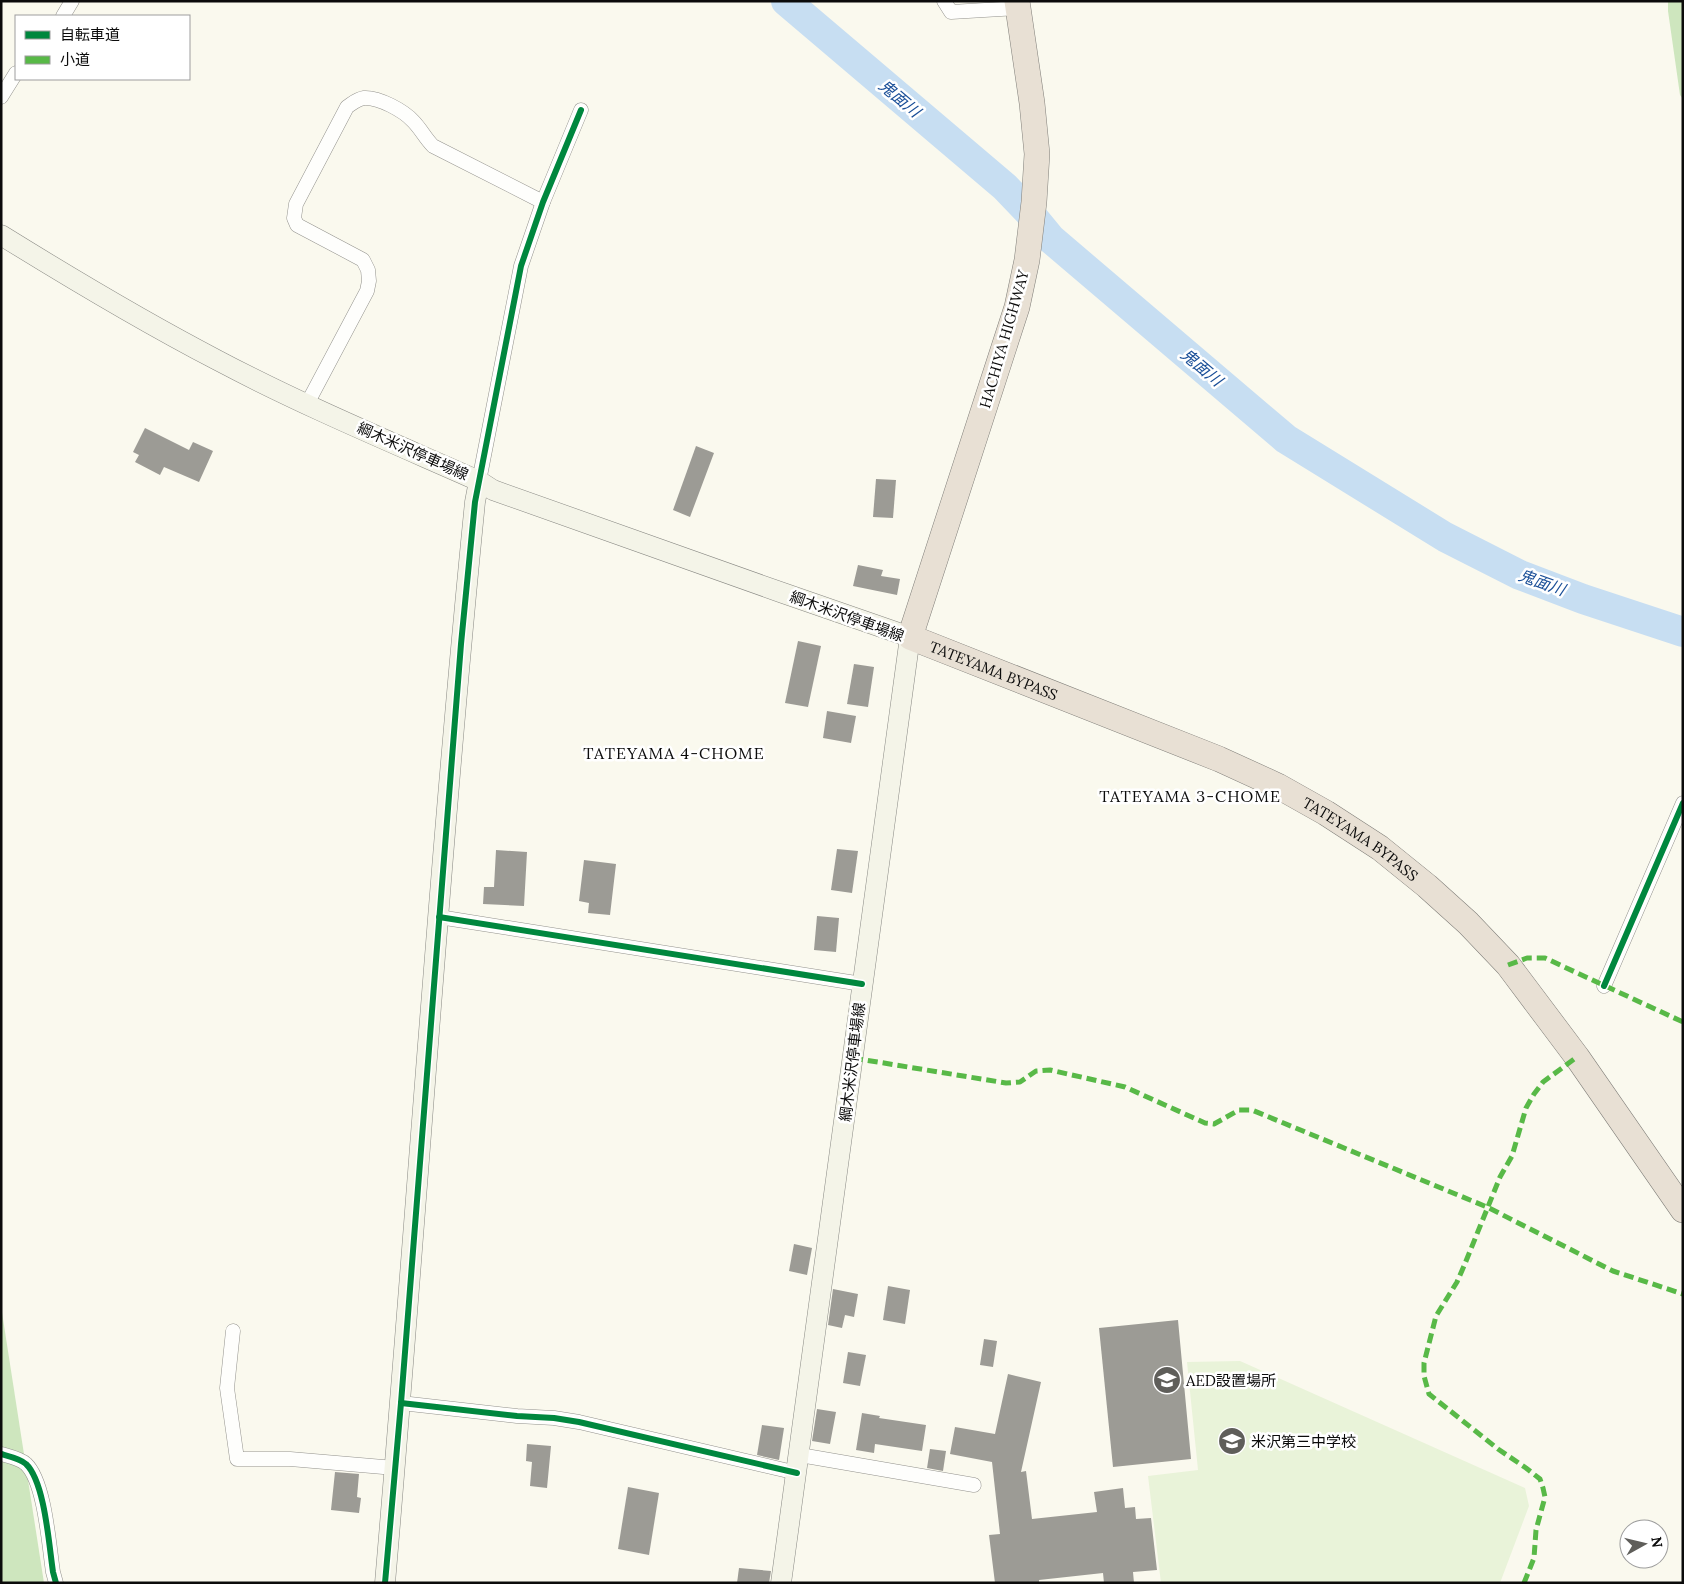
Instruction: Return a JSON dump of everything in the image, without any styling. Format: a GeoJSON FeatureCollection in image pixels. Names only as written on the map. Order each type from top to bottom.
{"type":"FeatureCollection","features":[{"type":"Feature","properties":{"kind":"highway","name":"HACHIYA HIGHWAY"},"geometry":{"type":"LineString","coordinates":[[910,637],[1017,307],[1027,260],[1034,202],[1037,154],[1018,5]]}},
{"type":"Feature","properties":{"kind":"highway","name":"TATEYAMA BYPASS"},"geometry":{"type":"LineString","coordinates":[[910,637],[1219,759],[1286,791],[1326,813],[1380,848],[1428,886],[1508,964],[1577,1056],[1683,1210]]}},
{"type":"Feature","properties":{"kind":"main road","name":"綱木米沢停車場線"},"geometry":{"type":"LineString","coordinates":[[1,235],[146,322],[219,361],[307,404],[479,481],[493,490],[910,637],[781,1583]]}},
{"type":"Feature","properties":{"kind":"main road"},"geometry":{"type":"LineString","coordinates":[[385,1583],[461,644],[475,502],[479,481]]}},
{"type":"Feature","properties":{"kind":"street"},"geometry":{"type":"LineString","coordinates":[[64,15],[72,1]]}},
{"type":"Feature","properties":{"kind":"street"},"geometry":{"type":"LineString","coordinates":[[944,1],[951,12],[1018,5]]}},
{"type":"Feature","properties":{"kind":"street"},"geometry":{"type":"LineString","coordinates":[[1,97],[15,75]]}},
{"type":"Feature","properties":{"kind":"street"},"geometry":{"type":"LineString","coordinates":[[307,404],[367,291],[369,281],[368,270],[363,260],[297,225],[294,218],[296,204],[347,107],[356,100],[366,98],[387,104],[405,113],[433,146],[543,202]]}},
{"type":"Feature","properties":{"kind":"street"},"geometry":{"type":"LineString","coordinates":[[479,481],[521,266],[543,202],[581,110]]}},
{"type":"Feature","properties":{"kind":"street"},"geometry":{"type":"LineString","coordinates":[[1604,986],[1683,803]]}},
{"type":"Feature","properties":{"kind":"street"},"geometry":{"type":"LineString","coordinates":[[439,917],[862,984]]}},
{"type":"Feature","properties":{"kind":"street"},"geometry":{"type":"LineString","coordinates":[[233,1331],[227,1388],[237,1459],[290,1459],[395,1468]]}},
{"type":"Feature","properties":{"kind":"street"},"geometry":{"type":"LineString","coordinates":[[401,1403],[517,1416],[554,1418],[798,1464],[974,1484]]}},
{"type":"Feature","properties":{"kind":"street"},"geometry":{"type":"LineString","coordinates":[[1,1454],[26,1463],[34,1476],[41,1495],[56,1583]]}},
{"type":"Feature","properties":{"kind":"green space"},"geometry":{"type":"Polygon","coordinates":[[[1668,1],[1683,1],[1683,99],[1680,95],[1668,1]]]}},
{"type":"Feature","properties":{"kind":"green space"},"geometry":{"type":"Polygon","coordinates":[[[1,1306],[44,1583],[1,1583],[1,1306]]]}},
{"type":"Feature","properties":{"kind":"green space"},"geometry":{"type":"Polygon","coordinates":[[[1240,1361],[1525,1488],[1529,1506],[1500,1583],[1161,1583],[1148,1476],[1198,1470],[1187,1362],[1240,1361]]]}},
{"type":"Feature","properties":{"kind":"building"},"geometry":{"type":"Polygon","coordinates":[[[145,428],[189,450],[193,442],[213,451],[199,482],[164,467],[160,475],[135,462],[139,455],[133,452],[145,428]]]}},
{"type":"Feature","properties":{"kind":"building"},"geometry":{"type":"Polygon","coordinates":[[[696,446],[714,453],[690,517],[673,510],[696,446]]]}},
{"type":"Feature","properties":{"kind":"building"},"geometry":{"type":"Polygon","coordinates":[[[876,479],[896,480],[893,518],[873,517],[876,479]]]}},
{"type":"Feature","properties":{"kind":"building"},"geometry":{"type":"Polygon","coordinates":[[[858,565],[883,570],[881,576],[900,579],[897,595],[853,586],[858,565]]]}},
{"type":"Feature","properties":{"kind":"building"},"geometry":{"type":"Polygon","coordinates":[[[798,641],[821,646],[808,707],[785,703],[798,641]]]}},
{"type":"Feature","properties":{"kind":"building"},"geometry":{"type":"Polygon","coordinates":[[[854,664],[874,667],[868,707],[847,704],[854,664]]]}},
{"type":"Feature","properties":{"kind":"building"},"geometry":{"type":"Polygon","coordinates":[[[827,711],[856,716],[851,743],[823,738],[827,711]]]}},
{"type":"Feature","properties":{"kind":"building"},"geometry":{"type":"Polygon","coordinates":[[[837,849],[858,851],[852,893],[831,890],[837,849]]]}},
{"type":"Feature","properties":{"kind":"building"},"geometry":{"type":"Polygon","coordinates":[[[496,850],[527,852],[524,906],[483,904],[484,887],[494,887],[496,850]]]}},
{"type":"Feature","properties":{"kind":"building"},"geometry":{"type":"Polygon","coordinates":[[[584,860],[616,864],[610,915],[588,913],[589,903],[579,901],[584,860]]]}},
{"type":"Feature","properties":{"kind":"building"},"geometry":{"type":"Polygon","coordinates":[[[817,916],[839,918],[836,952],[814,950],[817,916]]]}},
{"type":"Feature","properties":{"kind":"building"},"geometry":{"type":"Polygon","coordinates":[[[794,1244],[812,1248],[807,1275],[789,1271],[794,1244]]]}},
{"type":"Feature","properties":{"kind":"building"},"geometry":{"type":"Polygon","coordinates":[[[888,1286],[910,1290],[905,1324],[883,1320],[888,1286]]]}},
{"type":"Feature","properties":{"kind":"building"},"geometry":{"type":"Polygon","coordinates":[[[833,1289],[858,1294],[854,1317],[845,1315],[842,1328],[828,1325],[833,1289]]]}},
{"type":"Feature","properties":{"kind":"building"},"geometry":{"type":"Polygon","coordinates":[[[1178,1320],[1191,1459],[1113,1467],[1099,1328],[1178,1320]]]}},
{"type":"Feature","properties":{"kind":"building"},"geometry":{"type":"Polygon","coordinates":[[[984,1339],[997,1341],[993,1367],[980,1365],[984,1339]]]}},
{"type":"Feature","properties":{"kind":"building"},"geometry":{"type":"Polygon","coordinates":[[[848,1352],[866,1355],[860,1386],[843,1383],[848,1352]]]}},
{"type":"Feature","properties":{"kind":"building"},"geometry":{"type":"Polygon","coordinates":[[[1008,1374],[1041,1382],[1021,1472],[1026,1471],[1032,1519],[1097,1512],[1094,1492],[1123,1488],[1125,1508],[1135,1507],[1136,1519],[1151,1518],[1157,1570],[1133,1572],[1134,1583],[1104,1583],[1103,1573],[1039,1580],[1039,1583],[995,1583],[989,1535],[1000,1534],[992,1462],[950,1454],[955,1427],[995,1434],[1008,1374]]]}},
{"type":"Feature","properties":{"kind":"building"},"geometry":{"type":"Polygon","coordinates":[[[817,1409],[836,1412],[830,1444],[812,1441],[817,1409]]]}},
{"type":"Feature","properties":{"kind":"building"},"geometry":{"type":"Polygon","coordinates":[[[862,1413],[880,1416],[879,1418],[926,1425],[922,1451],[875,1444],[874,1453],[856,1450],[862,1413]]]}},
{"type":"Feature","properties":{"kind":"building"},"geometry":{"type":"Polygon","coordinates":[[[762,1425],[784,1428],[779,1460],[757,1455],[762,1425]]]}},
{"type":"Feature","properties":{"kind":"building"},"geometry":{"type":"Polygon","coordinates":[[[527,1444],[551,1446],[547,1488],[530,1486],[532,1462],[526,1461],[527,1444]]]}},
{"type":"Feature","properties":{"kind":"building"},"geometry":{"type":"Polygon","coordinates":[[[930,1449],[946,1451],[943,1471],[927,1468],[930,1449]]]}},
{"type":"Feature","properties":{"kind":"building"},"geometry":{"type":"Polygon","coordinates":[[[335,1472],[359,1474],[357,1497],[361,1498],[359,1513],[331,1510],[335,1472]]]}},
{"type":"Feature","properties":{"kind":"building"},"geometry":{"type":"Polygon","coordinates":[[[628,1487],[659,1493],[649,1555],[618,1549],[628,1487]]]}},
{"type":"Feature","properties":{"kind":"building"},"geometry":{"type":"Polygon","coordinates":[[[739,1568],[771,1571],[769,1583],[737,1583],[739,1568]]]}},
{"type":"Feature","properties":{"kind":"waterway","name":"鬼面川"},"geometry":{"type":"LineString","coordinates":[[786,1],[1005,187],[1051,239],[1286,439],[1445,537],[1520,575],[1583,599],[1683,632]]}},
{"type":"Feature","properties":{"kind":"marked path"},"geometry":{"type":"LineString","coordinates":[[1508,965],[1527,958],[1545,958],[1683,1022]]}},
{"type":"Feature","properties":{"kind":"marked path"},"geometry":{"type":"LineString","coordinates":[[1524,1583],[1534,1558],[1536,1530],[1545,1497],[1540,1479],[1498,1449],[1429,1394],[1424,1376],[1424,1363],[1436,1316],[1457,1282],[1500,1177],[1512,1156],[1526,1108],[1543,1082],[1577,1057]]}},
{"type":"Feature","properties":{"kind":"marked path"},"geometry":{"type":"LineString","coordinates":[[853,1058],[1006,1083],[1020,1082],[1036,1071],[1050,1070],[1125,1087],[1205,1123],[1214,1124],[1239,1110],[1252,1110],[1487,1207],[1613,1271],[1683,1294]]}},
{"type":"Feature","properties":{"kind":"cycle path"},"geometry":{"type":"LineString","coordinates":[[385,1583],[461,644],[475,502],[521,266],[543,202],[581,110]]}},
{"type":"Feature","properties":{"kind":"cycle path"},"geometry":{"type":"LineString","coordinates":[[1604,986],[1683,803]]}},
{"type":"Feature","properties":{"kind":"cycle path"},"geometry":{"type":"LineString","coordinates":[[439,917],[862,984]]}},
{"type":"Feature","properties":{"kind":"cycle path"},"geometry":{"type":"LineString","coordinates":[[401,1403],[579,1422],[797,1473]]}},
{"type":"Feature","properties":{"kind":"cycle path"},"geometry":{"type":"LineString","coordinates":[[1,1454],[24,1462],[38,1485],[56,1583]]}},
{"type":"Feature","properties":{"kind":"place","name":"AED設置場所"},"geometry":{"type":"Point","coordinates":[1167,1380]}},
{"type":"Feature","properties":{"kind":"place","name":"米沢第三中学校"},"geometry":{"type":"Point","coordinates":[1232,1441]}},
{"type":"Feature","properties":{"kind":"district","name":"TATEYAMA 4-CHOME"},"geometry":{"type":"Point","coordinates":[674,753]}},
{"type":"Feature","properties":{"kind":"district","name":"TATEYAMA 3-CHOME"},"geometry":{"type":"Point","coordinates":[1190,796]}}]}
